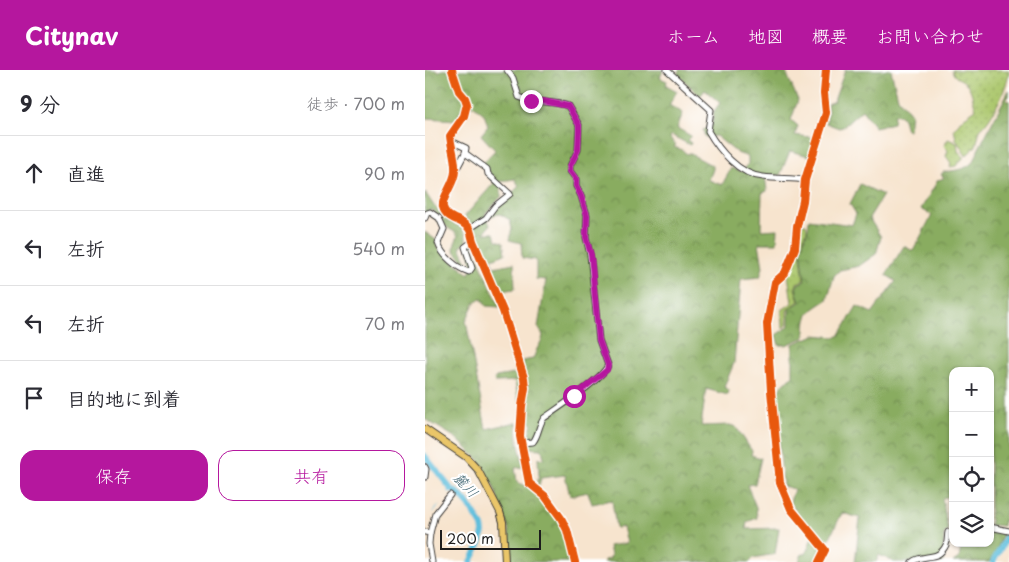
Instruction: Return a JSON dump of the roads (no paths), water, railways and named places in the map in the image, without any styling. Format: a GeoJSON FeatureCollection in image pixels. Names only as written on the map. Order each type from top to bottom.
{"type":"FeatureCollection","features":[{"type":"Feature","properties":{"kind":"main road"},"geometry":{"type":"LineString","coordinates":[[425,430],[466,456],[478,470],[500,512],[503,522],[505,562]]}},
{"type":"Feature","properties":{"kind":"street"},"geometry":{"type":"LineString","coordinates":[[452,70],[459,91],[467,104],[464,116],[450,136],[455,170],[452,186],[444,199],[443,205],[447,214],[465,224],[469,229],[503,311],[525,388],[521,406],[521,443],[529,483],[545,496],[561,518],[567,530],[575,562]]}},
{"type":"Feature","properties":{"kind":"street"},"geometry":{"type":"LineString","coordinates":[[507,70],[513,78],[519,96],[531,101],[543,101],[568,106],[579,125],[578,150],[570,166],[570,171],[576,179],[576,186],[587,215],[586,237],[591,255],[599,340],[608,365],[607,370],[588,386],[544,418],[540,423],[536,439],[533,442],[521,443]]}},
{"type":"Feature","properties":{"kind":"street"},"geometry":{"type":"LineString","coordinates":[[667,70],[711,110],[708,131],[724,154],[741,168],[748,173],[761,177],[805,180]]}},
{"type":"Feature","properties":{"kind":"street"},"geometry":{"type":"LineString","coordinates":[[821,562],[825,550],[791,509],[780,483],[771,392],[767,324],[774,286],[777,280],[785,273],[795,248],[805,180],[827,113],[824,93],[826,70]]}},
{"type":"Feature","properties":{"kind":"street"},"geometry":{"type":"LineString","coordinates":[[451,141],[466,148],[455,170]]}},
{"type":"Feature","properties":{"kind":"street"},"geometry":{"type":"LineString","coordinates":[[465,153],[487,170],[487,174],[510,194],[495,206],[486,218],[469,229]]}},
{"type":"Feature","properties":{"kind":"street"},"geometry":{"type":"LineString","coordinates":[[425,218],[427,213],[430,212],[439,218],[444,229],[438,244],[439,248],[456,265],[469,272],[472,268],[465,247],[473,241]]}},
{"type":"Feature","properties":{"kind":"street"},"geometry":{"type":"LineString","coordinates":[[425,467],[427,469],[425,477]]}},
{"type":"Feature","properties":{"kind":"street"},"geometry":{"type":"LineString","coordinates":[[431,562],[428,532],[435,514],[450,495]]}},
{"type":"Feature","properties":{"kind":"street"},"geometry":{"type":"LineString","coordinates":[[994,527],[1009,531]]}},
{"type":"Feature","properties":{"kind":"street"},"geometry":{"type":"LineString","coordinates":[[912,562],[916,558],[940,554],[945,546],[949,532]]}},
{"type":"Feature","properties":{"kind":"waterway","name":"麓川"},"geometry":{"type":"LineString","coordinates":[[425,456],[451,489],[459,494],[469,505],[482,526],[481,541],[471,562]]}},
{"type":"Feature","properties":{"kind":"waterway"},"geometry":{"type":"LineString","coordinates":[[434,512],[439,505]]}},
{"type":"Feature","properties":{"kind":"waterway"},"geometry":{"type":"LineString","coordinates":[[993,562],[1004,542],[1009,527]]}},
{"type":"Feature","properties":{"kind":"waterway"},"geometry":{"type":"LineString","coordinates":[[425,547],[427,538]]}}]}
